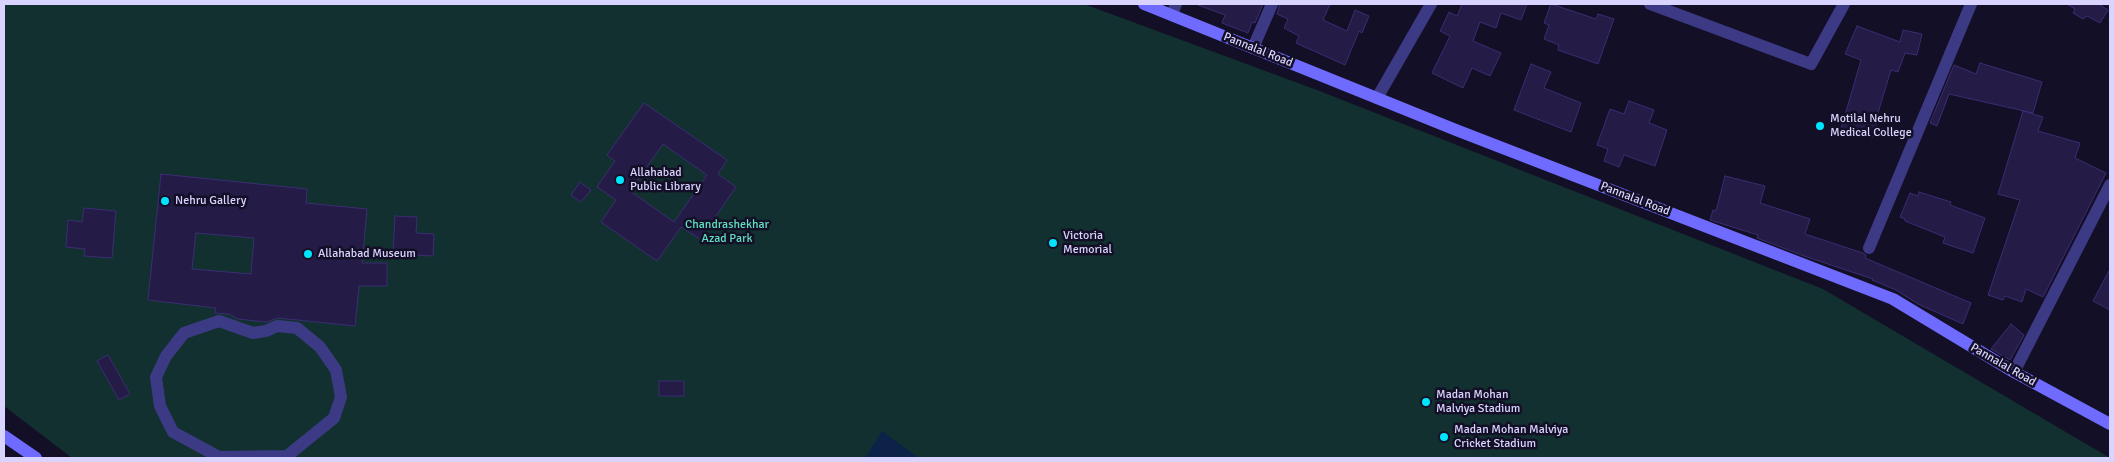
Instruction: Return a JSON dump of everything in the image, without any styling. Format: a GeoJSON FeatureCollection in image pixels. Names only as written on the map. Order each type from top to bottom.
{"type":"FeatureCollection","features":[{"type":"Feature","properties":{"kind":"street","name":"Pannalal Road"},"geometry":{"type":"LineString","coordinates":[[1144,4],[1174,9],[1253,48],[1893,299],[2014,372],[2110,424]]}},
{"type":"Feature","properties":{"kind":"street"},"geometry":{"type":"LineString","coordinates":[[1253,48],[1272,4]]}},
{"type":"Feature","properties":{"kind":"street"},"geometry":{"type":"LineString","coordinates":[[1377,98],[1431,4]]}},
{"type":"Feature","properties":{"kind":"street"},"geometry":{"type":"LineString","coordinates":[[1650,4],[1811,64],[1844,4]]}},
{"type":"Feature","properties":{"kind":"street"},"geometry":{"type":"LineString","coordinates":[[1869,248],[1971,4]]}},
{"type":"Feature","properties":{"kind":"street"},"geometry":{"type":"LineString","coordinates":[[2014,372],[2110,185]]}},
{"type":"Feature","properties":{"kind":"street"},"geometry":{"type":"LineString","coordinates":[[219,321],[253,333],[266,331],[277,326],[297,328],[320,347],[336,370],[341,397],[334,418],[287,456],[219,457],[173,432],[160,406],[156,377],[166,356],[184,333],[219,321]]}},
{"type":"Feature","properties":{"kind":"street"},"geometry":{"type":"LineString","coordinates":[[4,436],[36,458]]}},
{"type":"Feature","properties":{"kind":"green space","name":"Chandrashekhar Azad Park"},"geometry":{"type":"Polygon","coordinates":[[[4,4],[1084,4],[1317,90],[1823,289],[2110,458],[72,458],[4,406],[4,4]]]}},
{"type":"Feature","properties":{"kind":"water"},"geometry":{"type":"Polygon","coordinates":[[[882,431],[919,458],[865,458],[882,431]]]}},
{"type":"Feature","properties":{"kind":"building"},"geometry":{"type":"Polygon","coordinates":[[[1198,4],[1263,4],[1255,23],[1252,22],[1248,33],[1222,23],[1225,15],[1198,4]]]}},
{"type":"Feature","properties":{"kind":"building"},"geometry":{"type":"Polygon","coordinates":[[[1280,4],[1330,4],[1323,20],[1347,31],[1355,10],[1369,16],[1362,33],[1359,31],[1345,65],[1296,43],[1299,36],[1284,28],[1288,19],[1277,14],[1280,4]]]}},
{"type":"Feature","properties":{"kind":"building"},"geometry":{"type":"Polygon","coordinates":[[[1462,4],[1527,4],[1521,20],[1501,13],[1496,28],[1480,22],[1473,41],[1501,53],[1490,76],[1472,68],[1463,88],[1432,73],[1450,36],[1440,31],[1449,12],[1457,16],[1462,4]]]}},
{"type":"Feature","properties":{"kind":"building"},"geometry":{"type":"Polygon","coordinates":[[[1551,4],[1596,19],[1598,14],[1614,19],[1598,64],[1558,50],[1559,45],[1544,39],[1549,25],[1544,23],[1551,4]]]}},
{"type":"Feature","properties":{"kind":"building"},"geometry":{"type":"Polygon","coordinates":[[[2067,4],[2102,4],[2100,5],[2108,10],[2100,23],[2087,16],[2083,19],[2073,13],[2075,9],[2067,4]]]}},
{"type":"Feature","properties":{"kind":"building"},"geometry":{"type":"Polygon","coordinates":[[[1857,26],[1900,42],[1903,30],[1922,34],[1917,55],[1905,53],[1898,72],[1891,70],[1872,138],[1841,129],[1861,60],[1845,54],[1857,26]]]}},
{"type":"Feature","properties":{"kind":"building"},"geometry":{"type":"Polygon","coordinates":[[[1980,63],[2042,82],[2033,113],[1949,94],[1937,126],[1930,123],[1954,65],[1976,74],[1980,63]]]}},
{"type":"Feature","properties":{"kind":"building"},"geometry":{"type":"Polygon","coordinates":[[[1531,64],[1551,72],[1544,88],[1581,103],[1571,132],[1514,110],[1531,64]]]}},
{"type":"Feature","properties":{"kind":"building"},"geometry":{"type":"Polygon","coordinates":[[[1629,101],[1654,110],[1649,123],[1667,130],[1655,166],[1624,155],[1619,167],[1604,161],[1608,149],[1597,145],[1610,109],[1624,114],[1629,101]]]}},
{"type":"Feature","properties":{"kind":"building","name":"Allahabad Public Library"},"geometry":{"type":"Polygon","coordinates":[[[644,103],[727,160],[718,174],[736,187],[700,239],[681,227],[657,261],[601,222],[616,200],[597,187],[615,161],[607,155],[644,103]],[[663,144],[630,191],[674,222],[707,175],[663,144]]]}},
{"type":"Feature","properties":{"kind":"building"},"geometry":{"type":"Polygon","coordinates":[[[2023,111],[2043,117],[2038,131],[2080,143],[2075,158],[2106,173],[2043,297],[2026,289],[2022,302],[2005,296],[2003,300],[1988,295],[2020,200],[1998,194],[2023,111]]]}},
{"type":"Feature","properties":{"kind":"building","name":"Allahabad Museum"},"geometry":{"type":"Polygon","coordinates":[[[161,174],[307,189],[306,203],[367,209],[362,263],[387,263],[387,286],[359,286],[355,326],[278,318],[266,322],[238,319],[229,314],[215,313],[216,308],[148,300],[161,174]],[[196,233],[192,269],[251,274],[254,238],[196,233]]]}},
{"type":"Feature","properties":{"kind":"building"},"geometry":{"type":"Polygon","coordinates":[[[1725,176],[1765,186],[1760,203],[1810,219],[1805,234],[1863,253],[1866,255],[1865,258],[1971,303],[1963,324],[1918,304],[1896,290],[1873,279],[1804,256],[1757,238],[1758,235],[1710,220],[1713,210],[1716,211],[1725,176]]]}},
{"type":"Feature","properties":{"kind":"building"},"geometry":{"type":"Polygon","coordinates":[[[580,182],[591,190],[581,202],[571,195],[580,182]]]}},
{"type":"Feature","properties":{"kind":"building"},"geometry":{"type":"Polygon","coordinates":[[[1919,192],[1951,202],[1950,205],[1985,218],[1973,253],[1943,243],[1945,237],[1905,221],[1905,219],[1900,217],[1910,193],[1918,196],[1919,192]]]}},
{"type":"Feature","properties":{"kind":"building"},"geometry":{"type":"Polygon","coordinates":[[[84,208],[116,211],[112,258],[84,256],[85,249],[66,247],[68,220],[82,222],[84,208]]]}},
{"type":"Feature","properties":{"kind":"building"},"geometry":{"type":"Polygon","coordinates":[[[395,216],[417,217],[416,233],[434,234],[433,256],[393,254],[395,216]]]}},
{"type":"Feature","properties":{"kind":"building"},"geometry":{"type":"Polygon","coordinates":[[[2110,269],[2110,310],[2093,301],[2110,269]]]}},
{"type":"Feature","properties":{"kind":"building"},"geometry":{"type":"Polygon","coordinates":[[[2011,324],[2024,335],[2010,360],[1991,349],[2011,324]]]}},
{"type":"Feature","properties":{"kind":"building"},"geometry":{"type":"Polygon","coordinates":[[[108,355],[130,394],[119,400],[97,361],[108,355]]]}},
{"type":"Feature","properties":{"kind":"building"},"geometry":{"type":"Polygon","coordinates":[[[659,381],[684,381],[684,396],[659,396],[659,381]]]}},
{"type":"Feature","properties":{"kind":"place","name":"Motilal Nehru Medical College"},"geometry":{"type":"Point","coordinates":[1820,126]}},
{"type":"Feature","properties":{"kind":"place","name":"Allahabad Public Library"},"geometry":{"type":"Point","coordinates":[620,180]}},
{"type":"Feature","properties":{"kind":"place","name":"Nehru Gallery"},"geometry":{"type":"Point","coordinates":[165,201]}},
{"type":"Feature","properties":{"kind":"place","name":"Victoria Memorial"},"geometry":{"type":"Point","coordinates":[1053,243]}},
{"type":"Feature","properties":{"kind":"place","name":"Allahabad Museum"},"geometry":{"type":"Point","coordinates":[308,254]}},
{"type":"Feature","properties":{"kind":"place","name":"Madan Mohan Malviya Stadium"},"geometry":{"type":"Point","coordinates":[1426,402]}},
{"type":"Feature","properties":{"kind":"place","name":"Madan Mohan Malviya Cricket Stadium"},"geometry":{"type":"Point","coordinates":[1444,437]}}]}
